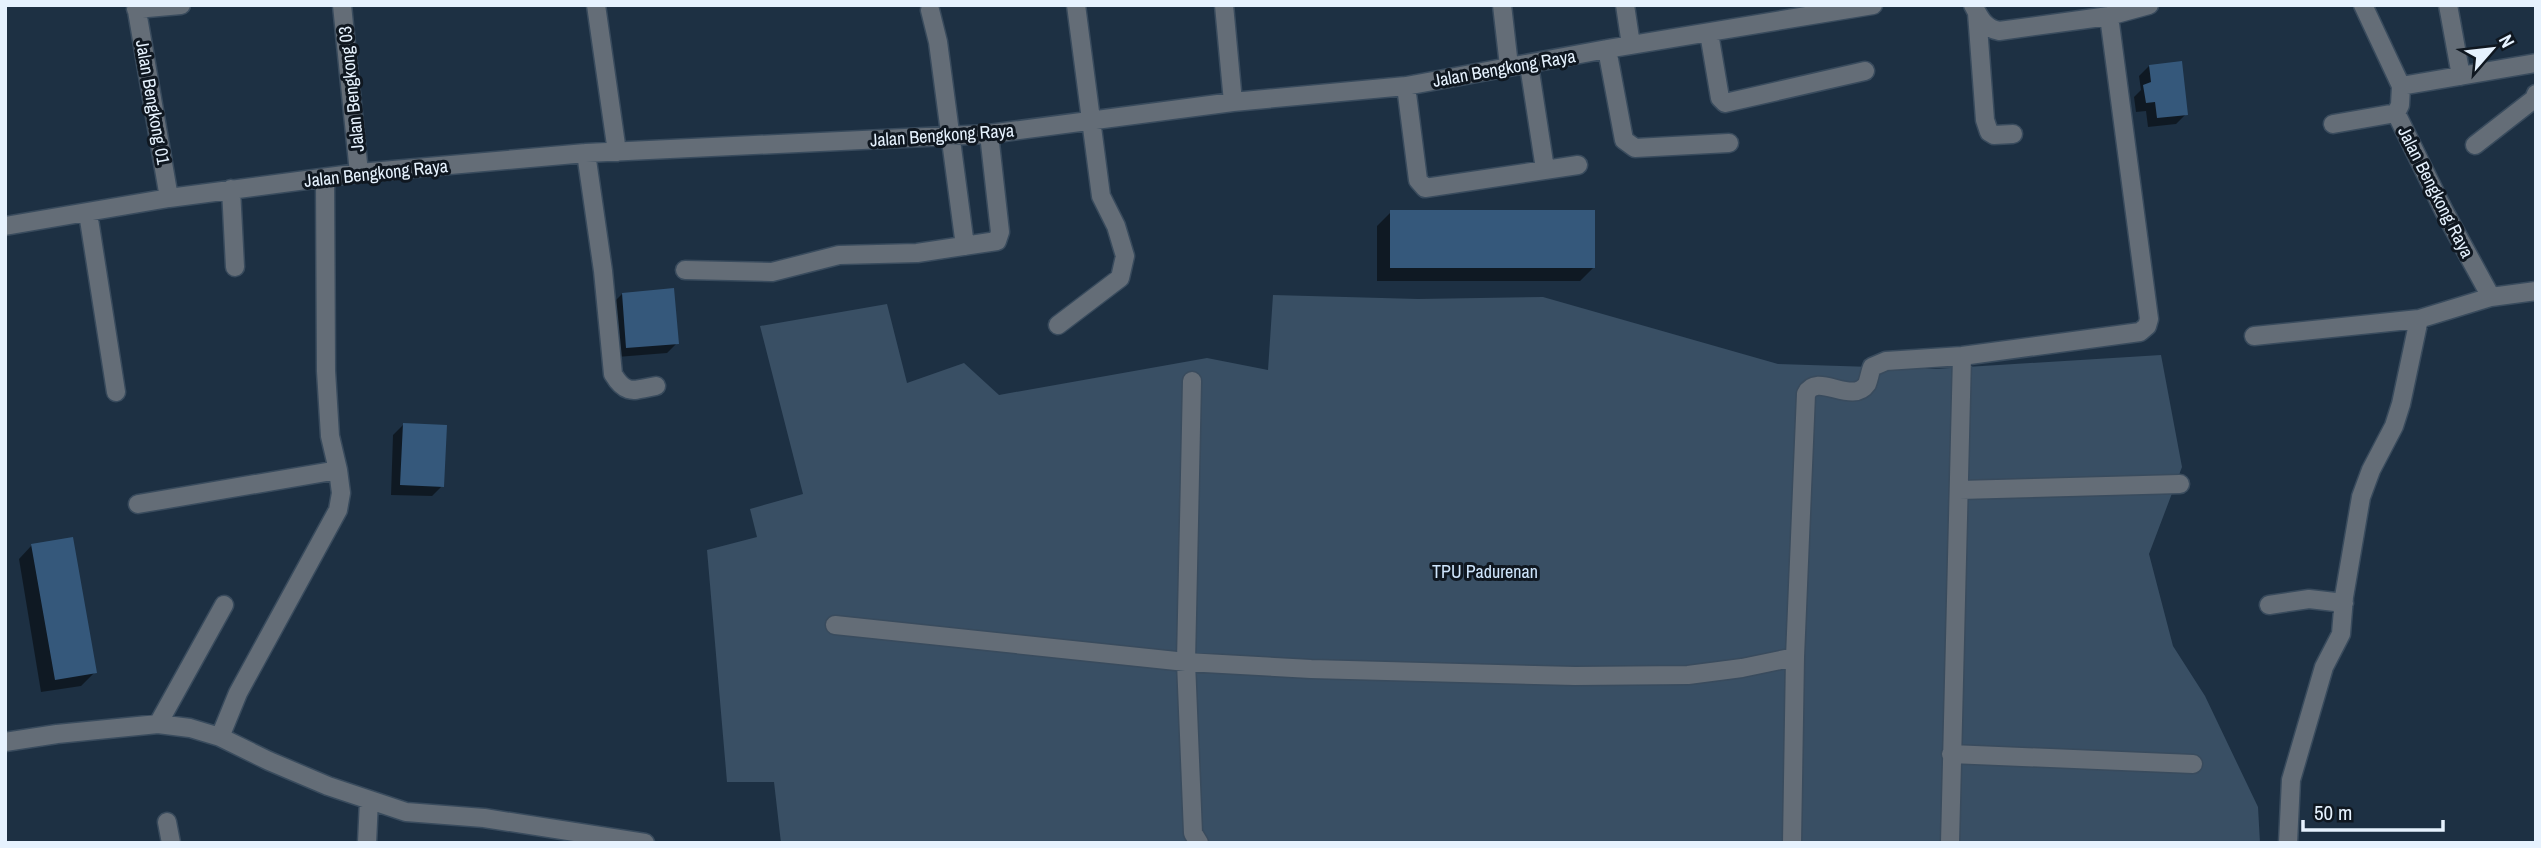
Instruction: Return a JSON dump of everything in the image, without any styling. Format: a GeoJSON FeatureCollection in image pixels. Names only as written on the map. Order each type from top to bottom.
{"type":"FeatureCollection","features":[{"type":"Feature","properties":{"kind":"street"},"geometry":{"type":"LineString","coordinates":[[136,7],[181,5]]}},
{"type":"Feature","properties":{"kind":"street","name":"Jalan Bengkong 03"},"geometry":{"type":"LineString","coordinates":[[342,5],[359,173]]}},
{"type":"Feature","properties":{"kind":"street"},"geometry":{"type":"LineString","coordinates":[[596,5],[617,152]]}},
{"type":"Feature","properties":{"kind":"street"},"geometry":{"type":"LineString","coordinates":[[1058,325],[1120,278],[1125,256],[1116,226],[1101,196],[1076,5]]}},
{"type":"Feature","properties":{"kind":"street"},"geometry":{"type":"LineString","coordinates":[[1224,5],[1233,102]]}},
{"type":"Feature","properties":{"kind":"street"},"geometry":{"type":"LineString","coordinates":[[1502,5],[1509,66]]}},
{"type":"Feature","properties":{"kind":"street"},"geometry":{"type":"LineString","coordinates":[[1625,5],[1631,45]]}},
{"type":"Feature","properties":{"kind":"street","name":"Jalan Bengkong Raya"},"geometry":{"type":"LineString","coordinates":[[5,226],[169,198],[359,173],[586,153],[989,134],[1233,102],[1406,86],[1709,33],[1804,11],[1872,5]]}},
{"type":"Feature","properties":{"kind":"street"},"geometry":{"type":"LineString","coordinates":[[1975,9],[1990,29],[1999,31],[2063,13],[2109,16],[2149,5]]}},
{"type":"Feature","properties":{"kind":"street"},"geometry":{"type":"LineString","coordinates":[[2363,5],[2401,86],[2536,63]]}},
{"type":"Feature","properties":{"kind":"street"},"geometry":{"type":"LineString","coordinates":[[2448,5],[2460,76]]}},
{"type":"Feature","properties":{"kind":"street","name":"Jalan Bengkong 01"},"geometry":{"type":"LineString","coordinates":[[136,7],[169,198]]}},
{"type":"Feature","properties":{"kind":"street"},"geometry":{"type":"LineString","coordinates":[[1975,9],[1985,120],[1989,132],[1994,135],[2013,134]]}},
{"type":"Feature","properties":{"kind":"street"},"geometry":{"type":"LineString","coordinates":[[929,10],[938,42],[965,246]]}},
{"type":"Feature","properties":{"kind":"street"},"geometry":{"type":"LineString","coordinates":[[1792,843],[1795,657],[1805,408],[1809,388],[1815,385],[1852,392],[1866,385],[1872,368],[1879,363],[1962,356],[2140,332],[2147,326],[2149,319],[2109,16]]}},
{"type":"Feature","properties":{"kind":"street"},"geometry":{"type":"LineString","coordinates":[[1709,33],[1720,98],[1725,103],[1865,71]]}},
{"type":"Feature","properties":{"kind":"street"},"geometry":{"type":"LineString","coordinates":[[1607,49],[1624,140],[1628,145],[1635,148],[1729,143]]}},
{"type":"Feature","properties":{"kind":"street"},"geometry":{"type":"LineString","coordinates":[[1529,65],[1545,169]]}},
{"type":"Feature","properties":{"kind":"street"},"geometry":{"type":"LineString","coordinates":[[1406,86],[1418,180],[1425,188],[1578,165]]}},
{"type":"Feature","properties":{"kind":"street","name":"Jalan Bengkong Raya"},"geometry":{"type":"LineString","coordinates":[[2401,86],[2400,105],[2396,113],[2444,211],[2491,297]]}},
{"type":"Feature","properties":{"kind":"street"},"geometry":{"type":"LineString","coordinates":[[2475,145],[2534,99],[2536,94]]}},
{"type":"Feature","properties":{"kind":"street"},"geometry":{"type":"LineString","coordinates":[[2333,124],[2396,113]]}},
{"type":"Feature","properties":{"kind":"street"},"geometry":{"type":"LineString","coordinates":[[685,270],[772,272],[839,255],[917,253],[997,241],[1000,232],[989,134]]}},
{"type":"Feature","properties":{"kind":"street"},"geometry":{"type":"LineString","coordinates":[[586,153],[603,271],[613,374],[621,387],[632,391],[656,386]]}},
{"type":"Feature","properties":{"kind":"street"},"geometry":{"type":"LineString","coordinates":[[220,737],[238,693],[338,510],[341,493],[330,436],[326,370],[326,178]]}},
{"type":"Feature","properties":{"kind":"street"},"geometry":{"type":"LineString","coordinates":[[231,189],[235,267]]}},
{"type":"Feature","properties":{"kind":"street"},"geometry":{"type":"LineString","coordinates":[[88,213],[116,392]]}},
{"type":"Feature","properties":{"kind":"street"},"geometry":{"type":"LineString","coordinates":[[2254,336],[2419,319],[2491,297],[2536,291]]}},
{"type":"Feature","properties":{"kind":"street"},"geometry":{"type":"LineString","coordinates":[[2288,843],[2291,780],[2324,667],[2341,634],[2361,497],[2371,470],[2394,426],[2419,319]]}},
{"type":"Feature","properties":{"kind":"street"},"geometry":{"type":"LineString","coordinates":[[1950,843],[1962,356]]}},
{"type":"Feature","properties":{"kind":"street"},"geometry":{"type":"LineString","coordinates":[[1192,381],[1186,662],[1193,833],[1199,843]]}},
{"type":"Feature","properties":{"kind":"street"},"geometry":{"type":"LineString","coordinates":[[138,504],[338,470]]}},
{"type":"Feature","properties":{"kind":"street"},"geometry":{"type":"LineString","coordinates":[[1959,490],[2180,484]]}},
{"type":"Feature","properties":{"kind":"street"},"geometry":{"type":"LineString","coordinates":[[2269,605],[2309,599],[2344,603]]}},
{"type":"Feature","properties":{"kind":"street"},"geometry":{"type":"LineString","coordinates":[[158,724],[224,605]]}},
{"type":"Feature","properties":{"kind":"street"},"geometry":{"type":"LineString","coordinates":[[835,625],[1186,662],[1324,670],[1576,676],[1688,675],[1795,657]]}},
{"type":"Feature","properties":{"kind":"street"},"geometry":{"type":"LineString","coordinates":[[5,742],[158,724],[190,729],[220,737],[328,786],[406,812],[484,818],[575,837],[645,843]]}},
{"type":"Feature","properties":{"kind":"street"},"geometry":{"type":"LineString","coordinates":[[1951,754],[2193,764]]}},
{"type":"Feature","properties":{"kind":"street"},"geometry":{"type":"LineString","coordinates":[[367,843],[369,800]]}},
{"type":"Feature","properties":{"kind":"street"},"geometry":{"type":"LineString","coordinates":[[167,822],[171,843]]}},
{"type":"Feature","properties":{"kind":"green space","name":"TPU Padurenan"},"geometry":{"type":"Polygon","coordinates":[[[1273,295],[1418,299],[1543,297],[1778,364],[1935,369],[2161,355],[2182,467],[2149,554],[2173,646],[2205,696],[2258,807],[2260,843],[781,843],[774,782],[727,782],[707,550],[757,537],[750,509],[803,494],[760,326],[887,304],[907,383],[964,363],[999,395],[1207,358],[1268,370],[1273,295]]]}},
{"type":"Feature","properties":{"kind":"building"},"geometry":{"type":"Polygon","coordinates":[[[2182,61],[2188,115],[2157,118],[2155,102],[2146,103],[2143,85],[2151,82],[2149,65],[2182,61]]]}},
{"type":"Feature","properties":{"kind":"building"},"geometry":{"type":"Polygon","coordinates":[[[1390,210],[1595,210],[1595,268],[1390,268],[1390,210]]]}},
{"type":"Feature","properties":{"kind":"building"},"geometry":{"type":"Polygon","coordinates":[[[674,288],[679,344],[626,348],[622,293],[674,288]]]}},
{"type":"Feature","properties":{"kind":"building"},"geometry":{"type":"Polygon","coordinates":[[[403,423],[447,425],[444,487],[400,485],[403,423]]]}},
{"type":"Feature","properties":{"kind":"building"},"geometry":{"type":"Polygon","coordinates":[[[73,537],[97,673],[55,680],[31,544],[73,537]]]}}]}
